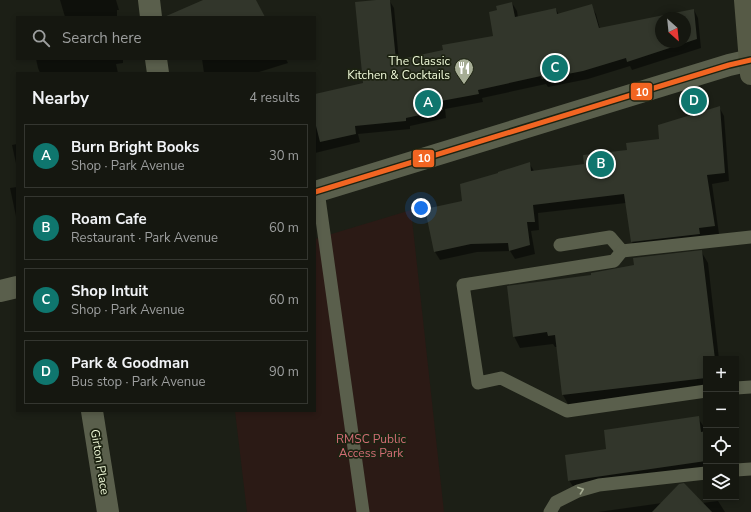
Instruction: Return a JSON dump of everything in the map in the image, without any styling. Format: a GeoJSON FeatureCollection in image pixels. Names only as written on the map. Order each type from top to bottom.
{"type":"FeatureCollection","features":[{"type":"Feature","properties":{"kind":"main road"},"geometry":{"type":"LineString","coordinates":[[745,0],[751,64]]}},
{"type":"Feature","properties":{"kind":"street"},"geometry":{"type":"LineString","coordinates":[[149,0],[151,16]]}},
{"type":"Feature","properties":{"kind":"street"},"geometry":{"type":"LineString","coordinates":[[156,60],[158,72]]}},
{"type":"Feature","properties":{"kind":"street"},"geometry":{"type":"LineString","coordinates":[[316,192],[728,65],[751,64]]}},
{"type":"Feature","properties":{"kind":"street"},"geometry":{"type":"LineString","coordinates":[[0,291],[16,286]]}},
{"type":"Feature","properties":{"kind":"street","name":"Girton Place"},"geometry":{"type":"LineString","coordinates":[[92,412],[108,512]]}},
{"type":"Feature","properties":{"kind":"lane"},"geometry":{"type":"LineString","coordinates":[[316,192],[363,512]]}},
{"type":"Feature","properties":{"kind":"lane"},"geometry":{"type":"LineString","coordinates":[[703,391],[567,411],[501,378],[478,383],[463,285],[614,261],[622,251],[751,237]]}},
{"type":"Feature","properties":{"kind":"lane"},"geometry":{"type":"LineString","coordinates":[[560,245],[610,238],[622,251]]}},
{"type":"Feature","properties":{"kind":"lane"},"geometry":{"type":"LineString","coordinates":[[739,388],[751,387]]}},
{"type":"Feature","properties":{"kind":"lane"},"geometry":{"type":"LineString","coordinates":[[739,470],[751,469]]}},
{"type":"Feature","properties":{"kind":"lane"},"geometry":{"type":"LineString","coordinates":[[550,512],[556,502],[578,491],[599,484],[703,474]]}},
{"type":"Feature","properties":{"kind":"green space","name":"RMSC Public Access Park"},"geometry":{"type":"Polygon","coordinates":[[[411,210],[444,512],[247,512],[235,412],[316,412],[316,239],[411,210]]]}},
{"type":"Feature","properties":{"kind":"building"},"geometry":{"type":"Polygon","coordinates":[[[203,0],[256,0],[264,16],[166,16],[203,0]]]}},
{"type":"Feature","properties":{"kind":"building"},"geometry":{"type":"Polygon","coordinates":[[[390,0],[396,60],[443,50],[442,45],[493,36],[489,12],[497,10],[496,6],[512,2],[515,17],[556,8],[557,14],[592,4],[599,28],[655,17],[655,48],[670,48],[627,62],[626,58],[583,71],[542,79],[541,76],[478,90],[479,94],[441,101],[443,110],[406,118],[406,121],[355,126],[356,134],[320,142],[316,126],[316,94],[363,83],[355,2],[390,0]]]}},
{"type":"Feature","properties":{"kind":"building"},"geometry":{"type":"Polygon","coordinates":[[[694,9],[697,39],[691,41],[691,12],[679,12],[694,9]]]}},
{"type":"Feature","properties":{"kind":"building"},"geometry":{"type":"Polygon","coordinates":[[[720,106],[725,173],[707,175],[715,226],[699,228],[700,234],[631,242],[624,194],[533,205],[535,222],[527,222],[530,245],[509,251],[508,243],[471,244],[434,252],[425,209],[462,201],[460,184],[530,162],[531,171],[584,164],[583,155],[627,150],[626,143],[659,139],[658,125],[720,106]]]}},
{"type":"Feature","properties":{"kind":"building"},"geometry":{"type":"Polygon","coordinates":[[[702,250],[715,356],[703,356],[703,378],[562,395],[555,335],[548,336],[547,332],[513,337],[507,286],[591,275],[591,273],[634,265],[633,258],[702,250]]]}},
{"type":"Feature","properties":{"kind":"building"},"geometry":{"type":"Polygon","coordinates":[[[699,416],[701,432],[703,432],[703,461],[568,481],[565,455],[606,449],[604,430],[699,416]]]}},
{"type":"Feature","properties":{"kind":"building"},"geometry":{"type":"Polygon","coordinates":[[[684,483],[712,512],[652,512],[679,484],[684,483]]]}},
{"type":"Feature","properties":{"kind":"transit line","name":"10"},"geometry":{"type":"LineString","coordinates":[[316,192],[729,65],[751,60]]}},
{"type":"Feature","properties":{"kind":"place","name":"Shop Intuit"},"geometry":{"type":"Point","coordinates":[555,68]}},
{"type":"Feature","properties":{"kind":"place","name":"The Classic Kitchen & Cocktails"},"geometry":{"type":"Point","coordinates":[464,85]}},
{"type":"Feature","properties":{"kind":"place","name":"Park & Goodman"},"geometry":{"type":"Point","coordinates":[694,101]}},
{"type":"Feature","properties":{"kind":"place","name":"Burn Bright Books"},"geometry":{"type":"Point","coordinates":[428,103]}},
{"type":"Feature","properties":{"kind":"place","name":"Roam Cafe"},"geometry":{"type":"Point","coordinates":[601,164]}}]}
